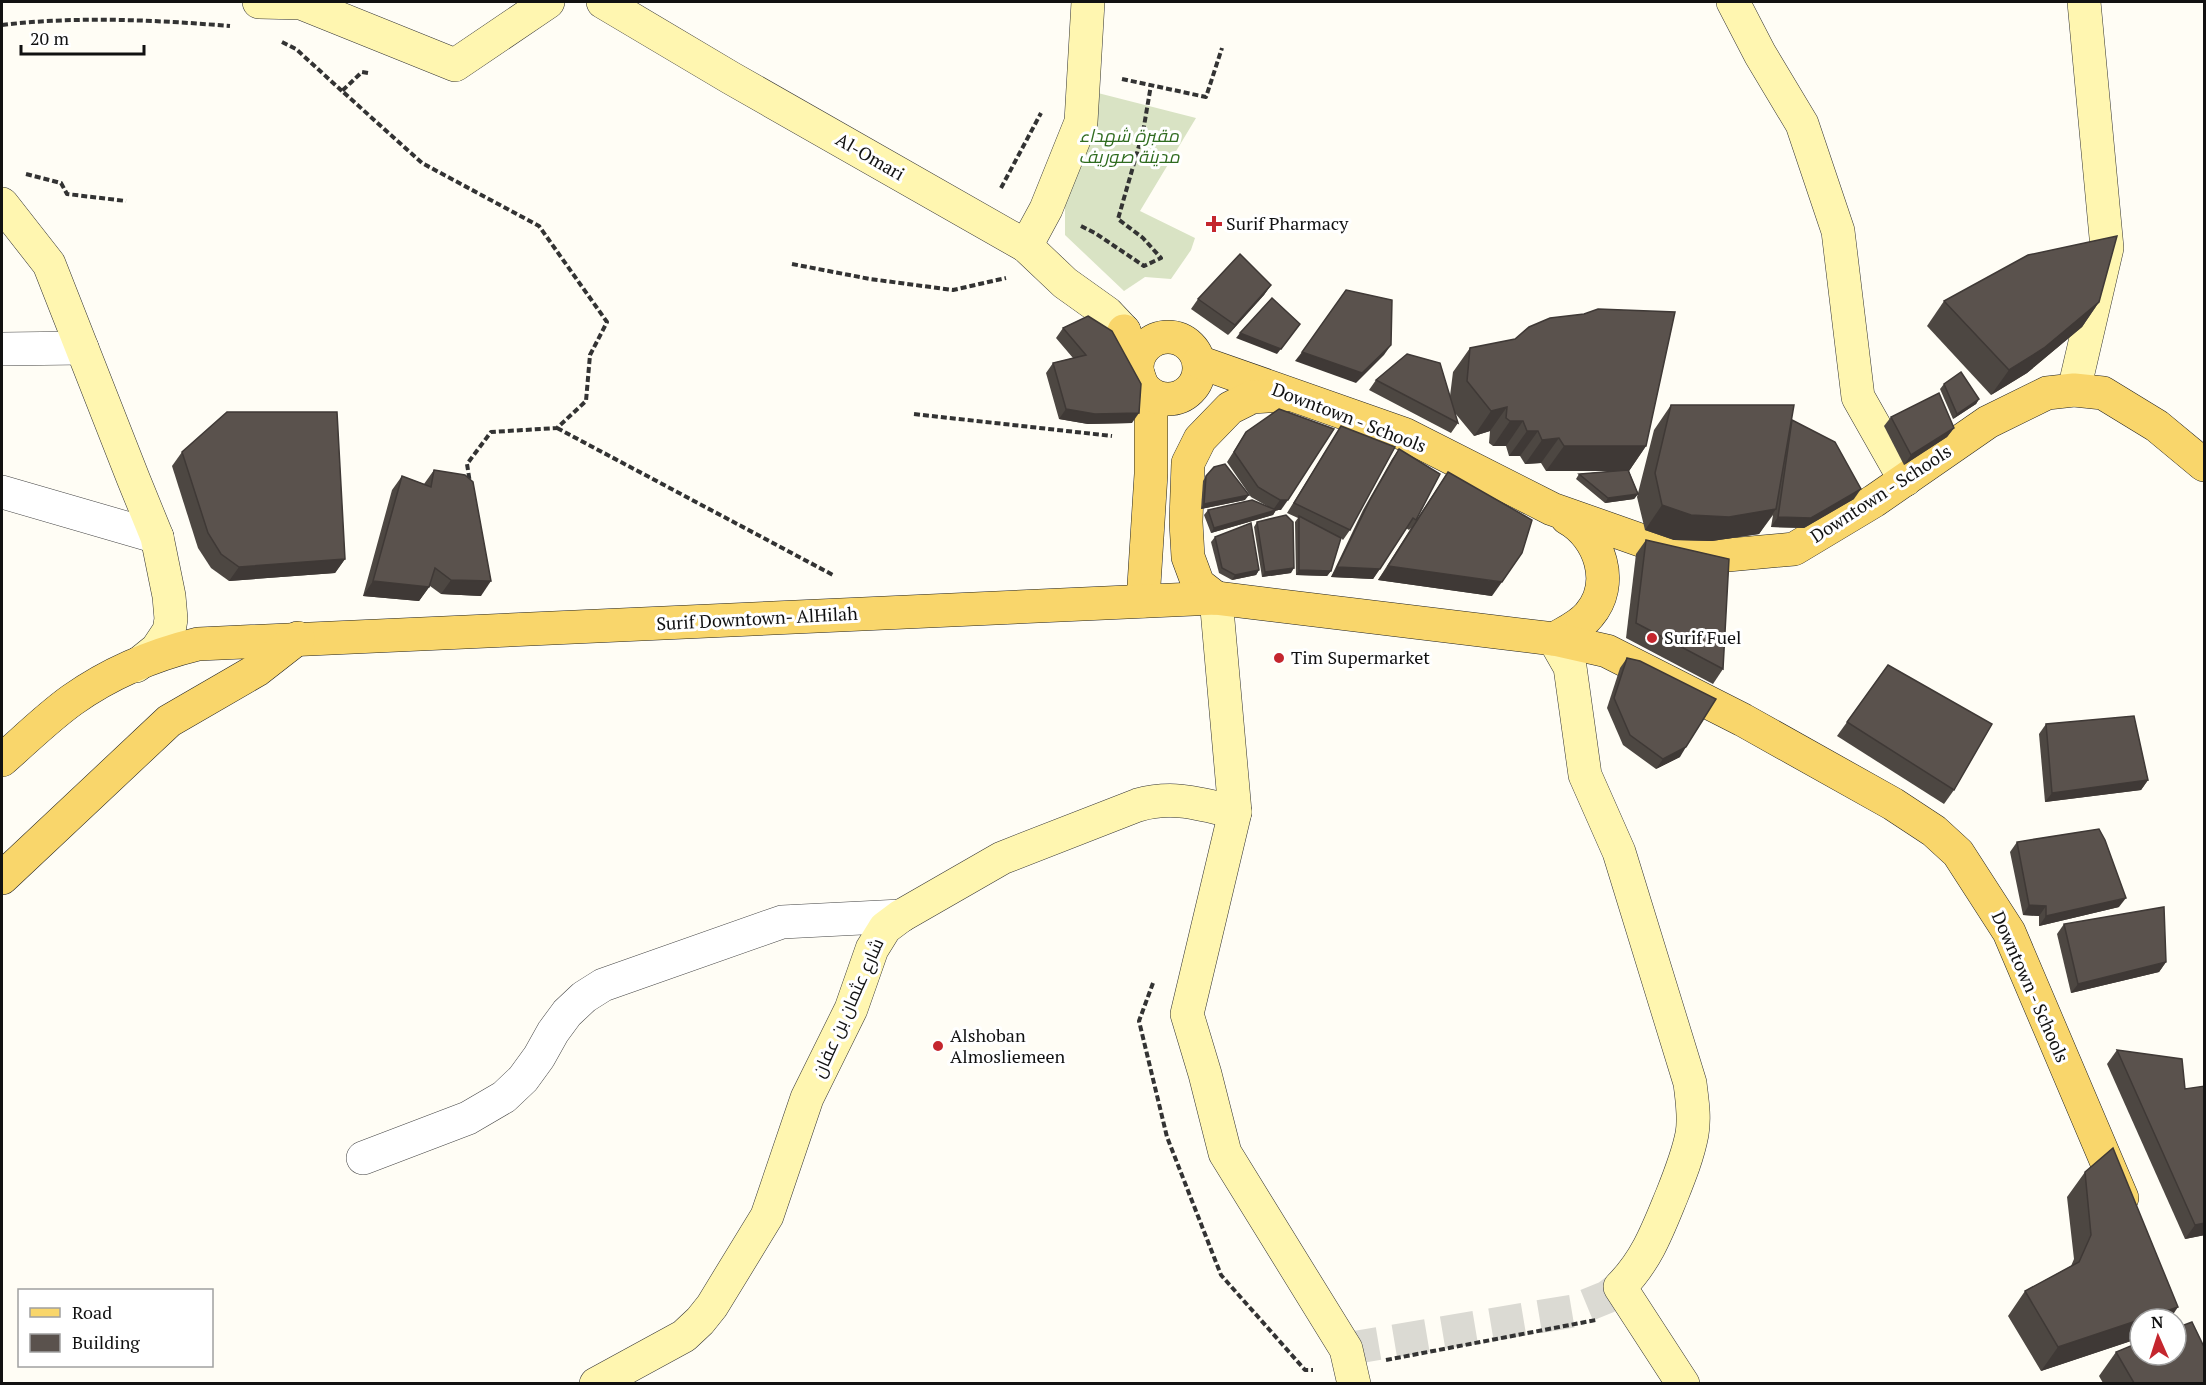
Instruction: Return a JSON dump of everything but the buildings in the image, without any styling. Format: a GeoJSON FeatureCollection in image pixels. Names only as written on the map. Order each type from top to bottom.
{"type":"FeatureCollection","features":[{"type":"Feature","properties":{"kind":"main road"},"geometry":{"type":"LineString","coordinates":[[1139,379],[1150,393],[1167,399],[1177,398],[1192,388],[1197,380],[1199,362],[1196,352],[1180,339],[1144,333],[1137,366],[1139,379],[1143,389],[1151,396],[1152,416],[1151,474],[1143,601]]}},
{"type":"Feature","properties":{"kind":"main road","name":"Downtown - Schools"},"geometry":{"type":"LineString","coordinates":[[1199,362],[1404,434],[1552,510],[1660,547],[1706,557],[1794,549],[1874,501],[1988,422],[2047,393],[2074,390],[2103,393],[2157,426],[2205,465]]}},
{"type":"Feature","properties":{"kind":"main road"},"geometry":{"type":"LineString","coordinates":[[1216,598],[1198,584],[1188,557],[1186,522],[1188,469],[1193,450],[1222,415],[1236,404],[1259,396],[1290,395]]}},
{"type":"Feature","properties":{"kind":"main road"},"geometry":{"type":"LineString","coordinates":[[1552,510],[1579,525],[1590,538],[1597,550],[1603,584],[1597,606],[1589,616],[1554,639]]}},
{"type":"Feature","properties":{"kind":"main road","name":"Downtown - Schools"},"geometry":{"type":"LineString","coordinates":[[1216,598],[1554,639],[1607,651],[1743,720],[1893,804],[1934,831],[1958,853],[2009,932],[2132,1222]]}},
{"type":"Feature","properties":{"kind":"main road","name":"Surif Downtown- AlHilah"},"geometry":{"type":"LineString","coordinates":[[2,760],[72,700],[120,671],[153,657],[198,644],[1216,598]]}},
{"type":"Feature","properties":{"kind":"main road"},"geometry":{"type":"LineString","coordinates":[[2,878],[169,721],[257,670],[298,638]]}},
{"type":"Feature","properties":{"kind":"street"},"geometry":{"type":"LineString","coordinates":[[259,2],[301,3],[455,65],[548,2]]}},
{"type":"Feature","properties":{"kind":"street","name":"Al-Omari"},"geometry":{"type":"LineString","coordinates":[[603,2],[731,78],[1022,261],[1065,282],[1107,313],[1144,333]]}},
{"type":"Feature","properties":{"kind":"street"},"geometry":{"type":"LineString","coordinates":[[1022,261],[1081,122],[1088,2]]}},
{"type":"Feature","properties":{"kind":"street"},"geometry":{"type":"LineString","coordinates":[[1733,2],[1760,54],[1802,124],[1838,231],[1858,397],[1905,480]]}},
{"type":"Feature","properties":{"kind":"street"},"geometry":{"type":"LineString","coordinates":[[2074,390],[2107,248],[2084,2]]}},
{"type":"Feature","properties":{"kind":"street"},"geometry":{"type":"LineString","coordinates":[[2,204],[49,264],[157,537],[169,596],[171,619],[169,631],[157,649],[136,666]]}},
{"type":"Feature","properties":{"kind":"street"},"geometry":{"type":"LineString","coordinates":[[2,349],[82,348]]}},
{"type":"Feature","properties":{"kind":"street"},"geometry":{"type":"LineString","coordinates":[[2,492],[157,537]]}},
{"type":"Feature","properties":{"kind":"street"},"geometry":{"type":"LineString","coordinates":[[1216,598],[1235,812],[1187,1014],[1225,1153],[1346,1349],[1352,1375]]}},
{"type":"Feature","properties":{"kind":"street"},"geometry":{"type":"LineString","coordinates":[[1554,639],[1570,667],[1585,775],[1619,852],[1687,1072],[1693,1108],[1692,1132],[1687,1156],[1653,1242],[1633,1274],[1620,1287],[1683,1383]]}},
{"type":"Feature","properties":{"kind":"street","name":"شارع عثمان بن عفان"},"geometry":{"type":"LineString","coordinates":[[596,1383],[684,1336],[700,1321],[711,1306],[766,1216],[807,1098],[851,1009],[872,949],[885,928],[901,916],[1002,858],[1138,805],[1154,801],[1175,800],[1235,812]]}},
{"type":"Feature","properties":{"kind":"street"},"geometry":{"type":"LineString","coordinates":[[363,1158],[468,1119],[504,1097],[523,1079],[567,1013],[584,997],[603,985],[782,922],[901,916]]}},
{"type":"Feature","properties":{"kind":"path"},"geometry":{"type":"LineString","coordinates":[[2,25],[46,20],[188,23],[234,27]]}},
{"type":"Feature","properties":{"kind":"path"},"geometry":{"type":"LineString","coordinates":[[277,39],[296,49],[422,163],[539,226],[607,322],[590,355],[586,401],[557,428]]}},
{"type":"Feature","properties":{"kind":"path"},"geometry":{"type":"LineString","coordinates":[[1084,71],[1206,97],[1222,48]]}},
{"type":"Feature","properties":{"kind":"path"},"geometry":{"type":"LineString","coordinates":[[342,91],[362,72],[373,74]]}},
{"type":"Feature","properties":{"kind":"path"},"geometry":{"type":"LineString","coordinates":[[1044,107],[1000,189],[1095,233],[1144,266],[1161,258],[1143,238],[1118,219],[1143,132],[1151,85]]}},
{"type":"Feature","properties":{"kind":"path"},"geometry":{"type":"LineString","coordinates":[[22,174],[32,174],[61,183],[67,194],[126,201]]}},
{"type":"Feature","properties":{"kind":"path"},"geometry":{"type":"LineString","coordinates":[[792,264],[870,279],[953,290],[1022,261]]}},
{"type":"Feature","properties":{"kind":"path"},"geometry":{"type":"LineString","coordinates":[[1144,333],[1180,332]]}},
{"type":"Feature","properties":{"kind":"path"},"geometry":{"type":"LineString","coordinates":[[914,414],[1114,436]]}},
{"type":"Feature","properties":{"kind":"path"},"geometry":{"type":"LineString","coordinates":[[470,485],[467,464],[491,432],[557,428],[834,576]]}},
{"type":"Feature","properties":{"kind":"path"},"geometry":{"type":"LineString","coordinates":[[1155,976],[1139,1021],[1167,1137],[1221,1275],[1305,1370],[1352,1375],[1615,1316],[1631,1304]]}},
{"type":"Feature","properties":{"kind":"green space","name":"مقبرة شهداء مدينة صوريف"},"geometry":{"type":"Polygon","coordinates":[[[1094,92],[1196,118],[1140,211],[1195,238],[1191,250],[1171,279],[1145,277],[1124,291],[1065,235],[1065,200],[1094,92]]]}},
{"type":"Feature","properties":{"kind":"tunnel"},"geometry":{"type":"LineString","coordinates":[[1346,1349],[1573,1311],[1607,1297],[1620,1287]]}},
{"type":"Feature","properties":{"kind":"place","name":"Surif Pharmacy"},"geometry":{"type":"Point","coordinates":[1214,224]}},
{"type":"Feature","properties":{"kind":"place","name":"Surif Fuel"},"geometry":{"type":"Point","coordinates":[1652,638]}},
{"type":"Feature","properties":{"kind":"place","name":"Tim Supermarket"},"geometry":{"type":"Point","coordinates":[1279,658]}},
{"type":"Feature","properties":{"kind":"place","name":"Alshoban Almosliemeen"},"geometry":{"type":"Point","coordinates":[938,1046]}}]}
